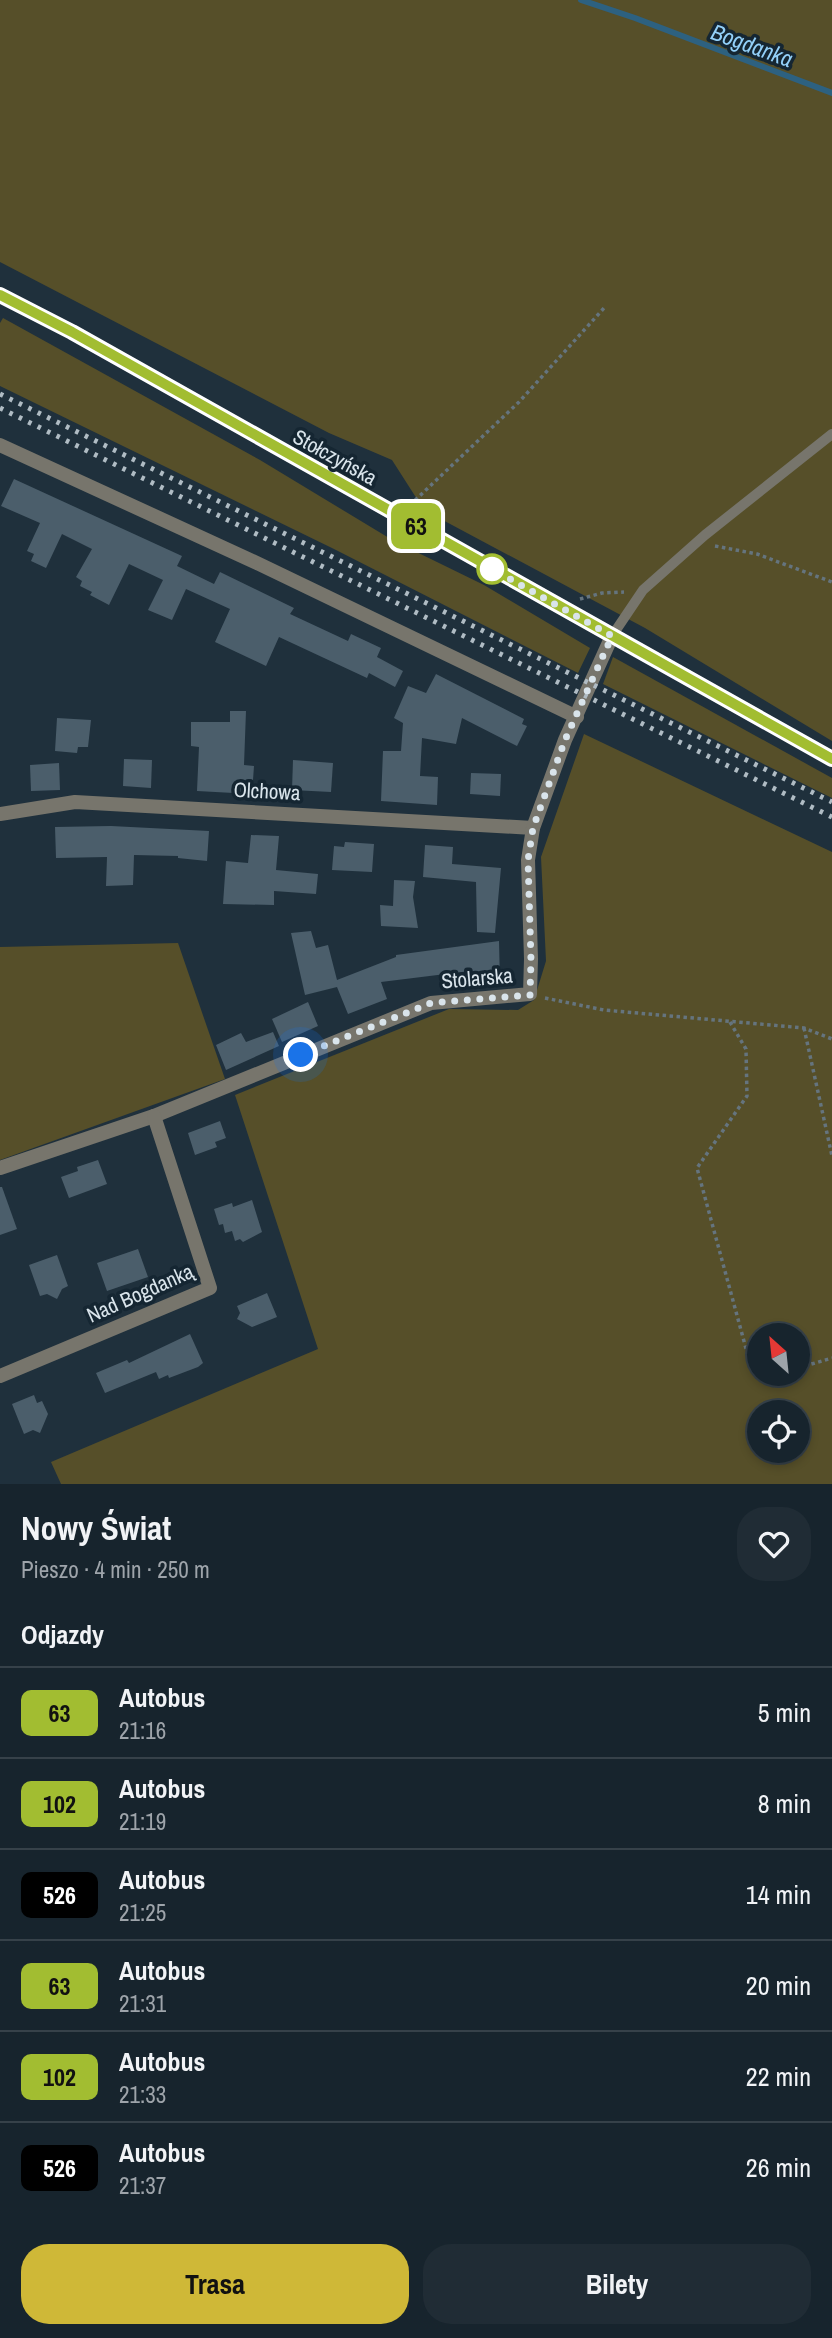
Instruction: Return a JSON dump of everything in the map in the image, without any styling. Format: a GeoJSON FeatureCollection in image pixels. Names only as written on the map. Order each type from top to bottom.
{"type":"FeatureCollection","features":[{"type":"Feature","properties":{"kind":"street","name":"Stołczyńska"},"geometry":{"type":"LineString","coordinates":[[0,295],[72,332],[832,759]]}},
{"type":"Feature","properties":{"kind":"street"},"geometry":{"type":"LineString","coordinates":[[0,445],[259,564],[577,717]]}},
{"type":"Feature","properties":{"kind":"street","name":"Stolarska"},"geometry":{"type":"LineString","coordinates":[[0,1168],[154,1116],[431,1003],[530,995],[528,860],[533,828],[550,778],[599,660],[612,636]]}},
{"type":"Feature","properties":{"kind":"street","name":"Olchowa"},"geometry":{"type":"LineString","coordinates":[[0,814],[75,802],[533,828]]}},
{"type":"Feature","properties":{"kind":"street","name":"Nad Bogdanką"},"geometry":{"type":"LineString","coordinates":[[0,1376],[209,1288],[154,1116]]}},
{"type":"Feature","properties":{"kind":"lane"},"geometry":{"type":"LineString","coordinates":[[612,636],[643,590],[832,434]]}},
{"type":"Feature","properties":{"kind":"path"},"geometry":{"type":"LineString","coordinates":[[399,517],[519,402],[605,307]]}},
{"type":"Feature","properties":{"kind":"path"},"geometry":{"type":"LineString","coordinates":[[692,547],[719,545],[757,554],[832,582]]}},
{"type":"Feature","properties":{"kind":"path"},"geometry":{"type":"LineString","coordinates":[[580,599],[602,593],[643,590]]}},
{"type":"Feature","properties":{"kind":"path"},"geometry":{"type":"LineString","coordinates":[[530,995],[604,1010],[804,1028],[832,1039]]}},
{"type":"Feature","properties":{"kind":"path"},"geometry":{"type":"LineString","coordinates":[[730,1022],[746,1049],[747,1096],[697,1168],[747,1352]]}},
{"type":"Feature","properties":{"kind":"path"},"geometry":{"type":"LineString","coordinates":[[804,1028],[832,1156]]}},
{"type":"Feature","properties":{"kind":"path"},"geometry":{"type":"LineString","coordinates":[[810,1365],[832,1359]]}},
{"type":"Feature","properties":{"kind":"shaded area"},"geometry":{"type":"Polygon","coordinates":[[[0,0],[832,0],[832,741],[645,628],[424,510],[392,460],[329,433],[0,262],[0,0]]]}},
{"type":"Feature","properties":{"kind":"shaded area"},"geometry":{"type":"Polygon","coordinates":[[[3,318],[260,460],[394,541],[484,585],[590,648],[578,673],[334,549],[0,386],[0,323],[3,318]]]}},
{"type":"Feature","properties":{"kind":"shaded area"},"geometry":{"type":"Polygon","coordinates":[[[613,657],[832,778],[832,798],[603,684],[613,657]]]}},
{"type":"Feature","properties":{"kind":"shaded area"},"geometry":{"type":"Polygon","coordinates":[[[584,734],[832,852],[832,1484],[61,1484],[51,1462],[318,1349],[235,1095],[449,1009],[518,1010],[534,1000],[546,961],[541,857],[584,734]]]}},
{"type":"Feature","properties":{"kind":"shaded area"},"geometry":{"type":"Polygon","coordinates":[[[178,943],[225,1079],[0,1160],[0,947],[178,943]]]}},
{"type":"Feature","properties":{"kind":"building"},"geometry":{"type":"Polygon","coordinates":[[[14,479],[182,556],[177,566],[214,584],[220,572],[294,608],[290,614],[348,641],[351,634],[381,648],[377,657],[403,671],[395,687],[369,673],[367,678],[279,637],[266,666],[215,642],[230,609],[186,589],[172,620],[148,610],[163,580],[129,564],[109,605],[90,595],[92,592],[80,586],[82,581],[76,577],[92,549],[62,534],[46,568],[31,561],[34,554],[27,551],[40,523],[1,506],[14,479]]]}},
{"type":"Feature","properties":{"kind":"building"},"geometry":{"type":"Polygon","coordinates":[[[436,674],[524,719],[522,724],[527,726],[517,746],[462,718],[456,744],[422,738],[420,776],[438,777],[437,805],[381,801],[383,751],[401,751],[403,723],[394,718],[408,686],[426,693],[436,674]]]}},
{"type":"Feature","properties":{"kind":"building"},"geometry":{"type":"Polygon","coordinates":[[[230,711],[246,711],[244,765],[254,766],[252,794],[197,791],[199,747],[191,746],[191,722],[230,722],[230,711]]]}},
{"type":"Feature","properties":{"kind":"building"},"geometry":{"type":"Polygon","coordinates":[[[57,718],[91,720],[88,747],[78,747],[77,753],[55,751],[57,718]]]}},
{"type":"Feature","properties":{"kind":"building"},"geometry":{"type":"Polygon","coordinates":[[[124,759],[152,760],[151,788],[123,786],[124,759]]]}},
{"type":"Feature","properties":{"kind":"building"},"geometry":{"type":"Polygon","coordinates":[[[293,760],[333,763],[331,792],[292,790],[293,760]]]}},
{"type":"Feature","properties":{"kind":"building"},"geometry":{"type":"Polygon","coordinates":[[[59,763],[60,790],[31,791],[30,765],[59,763]]]}},
{"type":"Feature","properties":{"kind":"building"},"geometry":{"type":"Polygon","coordinates":[[[471,773],[501,774],[500,796],[470,794],[471,773]]]}},
{"type":"Feature","properties":{"kind":"building"},"geometry":{"type":"Polygon","coordinates":[[[111,826],[209,831],[207,861],[178,856],[134,855],[133,885],[106,886],[107,857],[56,858],[55,827],[111,826]]]}},
{"type":"Feature","properties":{"kind":"building"},"geometry":{"type":"Polygon","coordinates":[[[251,835],[279,836],[276,870],[318,874],[316,894],[274,891],[274,905],[223,904],[226,861],[248,863],[251,835]]]}},
{"type":"Feature","properties":{"kind":"building"},"geometry":{"type":"Polygon","coordinates":[[[345,842],[374,844],[372,872],[332,870],[334,846],[344,847],[345,842]]]}},
{"type":"Feature","properties":{"kind":"building"},"geometry":{"type":"Polygon","coordinates":[[[425,845],[453,847],[452,864],[501,868],[495,933],[477,932],[476,882],[423,877],[425,845]]]}},
{"type":"Feature","properties":{"kind":"building"},"geometry":{"type":"Polygon","coordinates":[[[394,880],[415,881],[413,897],[418,928],[381,926],[380,905],[393,906],[394,880]]]}},
{"type":"Feature","properties":{"kind":"building"},"geometry":{"type":"Polygon","coordinates":[[[311,931],[316,948],[328,945],[337,980],[396,955],[499,941],[500,983],[470,983],[470,971],[381,982],[387,999],[348,1014],[337,987],[305,995],[291,933],[311,931]]]}},
{"type":"Feature","properties":{"kind":"building"},"geometry":{"type":"Polygon","coordinates":[[[308,1002],[318,1026],[282,1042],[272,1019],[308,1002]]]}},
{"type":"Feature","properties":{"kind":"building"},"geometry":{"type":"Polygon","coordinates":[[[273,1032],[279,1046],[226,1070],[216,1045],[241,1033],[246,1042],[273,1032]]]}},
{"type":"Feature","properties":{"kind":"building"},"geometry":{"type":"Polygon","coordinates":[[[220,1121],[226,1138],[215,1142],[217,1147],[195,1155],[188,1133],[220,1121]]]}},
{"type":"Feature","properties":{"kind":"building"},"geometry":{"type":"Polygon","coordinates":[[[98,1160],[107,1184],[69,1198],[61,1177],[78,1171],[77,1167],[98,1160]]]}},
{"type":"Feature","properties":{"kind":"building"},"geometry":{"type":"Polygon","coordinates":[[[0,1187],[17,1229],[0,1235],[0,1187]]]}},
{"type":"Feature","properties":{"kind":"building"},"geometry":{"type":"Polygon","coordinates":[[[252,1200],[262,1232],[243,1242],[240,1239],[235,1241],[232,1231],[225,1233],[223,1224],[219,1225],[214,1209],[232,1203],[233,1207],[252,1200]]]}},
{"type":"Feature","properties":{"kind":"building"},"geometry":{"type":"Polygon","coordinates":[[[138,1249],[148,1277],[107,1291],[97,1263],[138,1249]]]}},
{"type":"Feature","properties":{"kind":"building"},"geometry":{"type":"Polygon","coordinates":[[[57,1255],[68,1286],[62,1289],[57,1299],[47,1294],[40,1296],[29,1265],[57,1255]]]}},
{"type":"Feature","properties":{"kind":"building"},"geometry":{"type":"Polygon","coordinates":[[[267,1293],[277,1317],[252,1327],[237,1319],[240,1313],[237,1306],[267,1293]]]}},
{"type":"Feature","properties":{"kind":"building"},"geometry":{"type":"Polygon","coordinates":[[[190,1334],[203,1363],[198,1367],[169,1378],[168,1375],[159,1379],[156,1372],[105,1393],[96,1373],[127,1360],[129,1363],[190,1334]]]}},
{"type":"Feature","properties":{"kind":"building"},"geometry":{"type":"Polygon","coordinates":[[[34,1395],[37,1403],[42,1401],[48,1414],[40,1433],[33,1430],[24,1434],[12,1404],[34,1395]]]}},
{"type":"Feature","properties":{"kind":"waterway","name":"Bogdanka"},"geometry":{"type":"LineString","coordinates":[[581,0],[832,93]]}},
{"type":"Feature","properties":{"kind":"railway"},"geometry":{"type":"LineString","coordinates":[[0,394],[832,802]]}},
{"type":"Feature","properties":{"kind":"railway"},"geometry":{"type":"LineString","coordinates":[[0,408],[832,817]]}},
{"type":"Feature","properties":{"kind":"bus line","name":"63"},"geometry":{"type":"LineString","coordinates":[[0,295],[72,332],[832,759]]}},
{"type":"Feature","properties":{"kind":"route"},"geometry":{"type":"LineString","coordinates":[[301,1055],[431,1003],[530,995],[528,860],[533,828],[565,740],[612,636],[492,569]]}}]}
